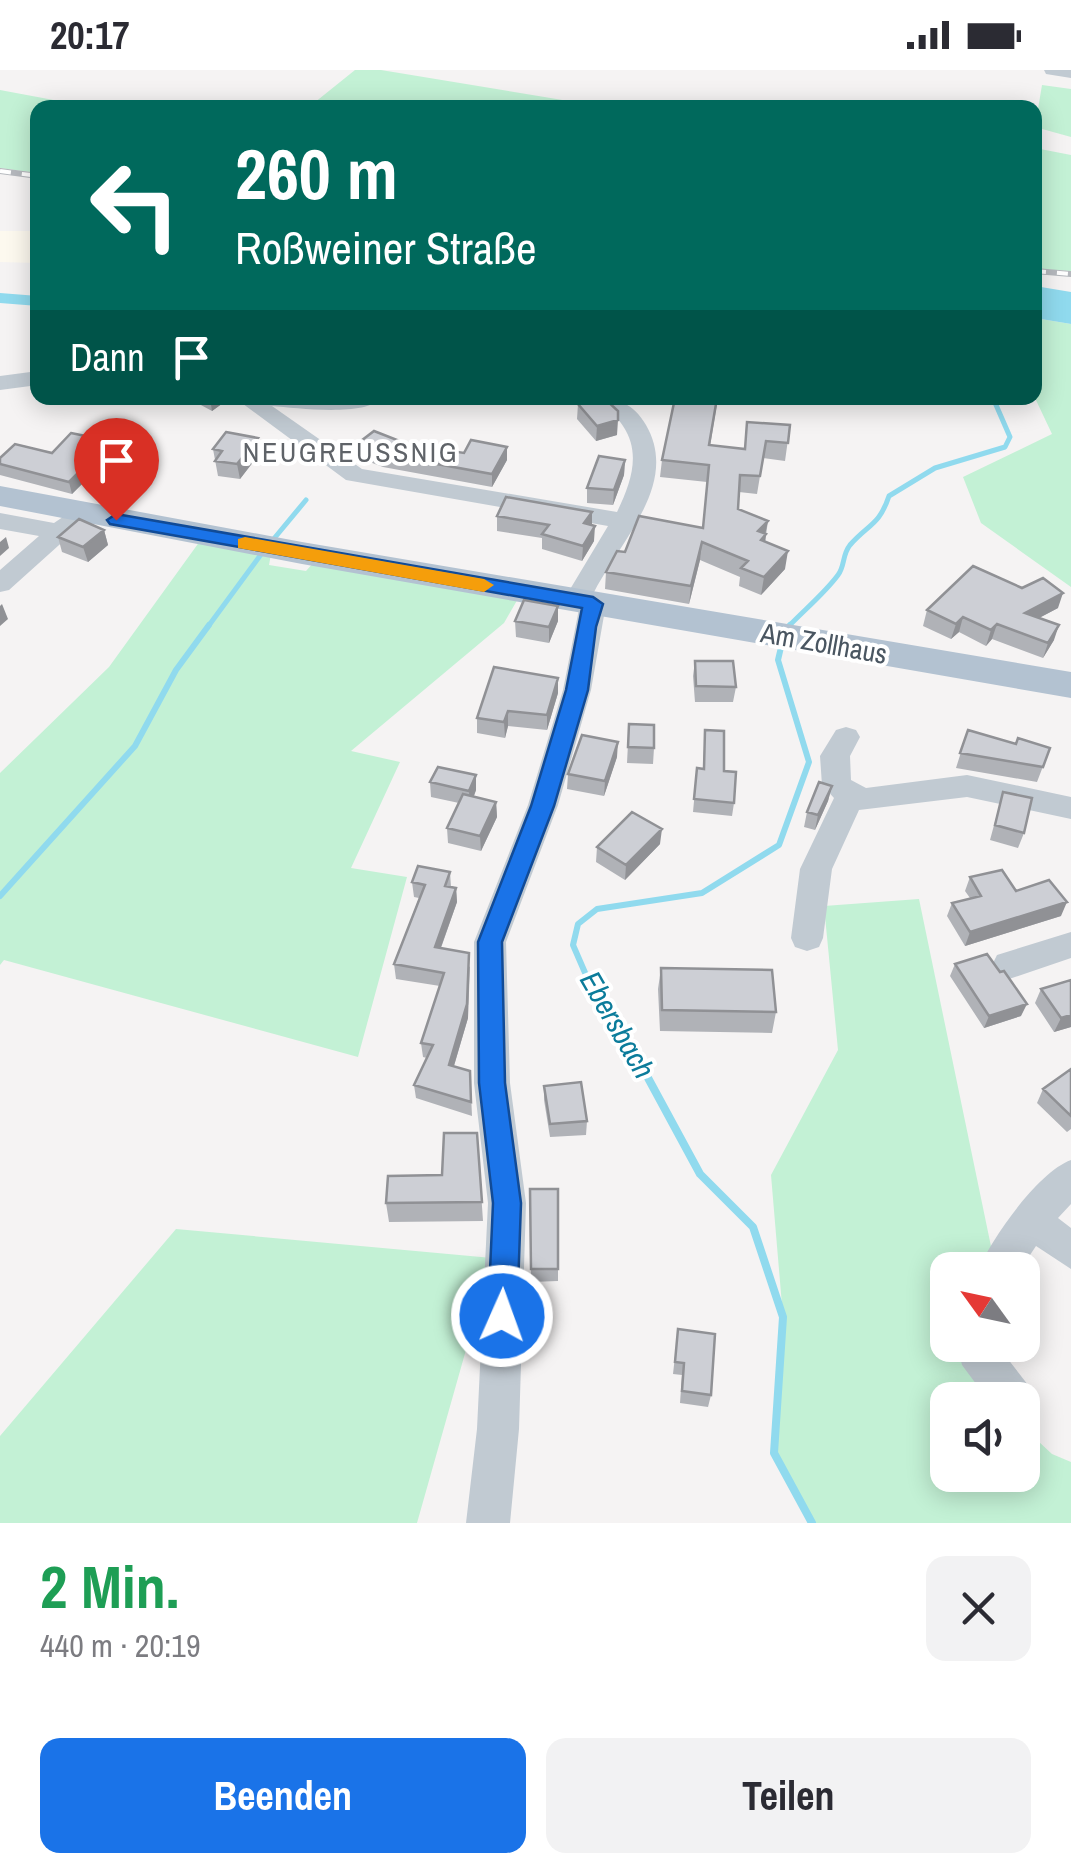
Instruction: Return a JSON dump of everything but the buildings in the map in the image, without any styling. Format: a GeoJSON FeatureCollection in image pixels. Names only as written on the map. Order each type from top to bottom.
{"type":"FeatureCollection","features":[{"type":"Feature","properties":{"kind":"main road","name":"Am Zollhaus"},"geometry":{"type":"LineString","coordinates":[[0,496],[70,523],[585,602],[1071,685]]}},
{"type":"Feature","properties":{"kind":"street"},"geometry":{"type":"LineString","coordinates":[[1052,70],[1071,73]]}},
{"type":"Feature","properties":{"kind":"street"},"geometry":{"type":"LineString","coordinates":[[0,382],[30,379]]}},
{"type":"Feature","properties":{"kind":"street"},"geometry":{"type":"LineString","coordinates":[[256,405],[355,475],[624,521]]}},
{"type":"Feature","properties":{"kind":"street"},"geometry":{"type":"LineString","coordinates":[[488,1523],[498,1429],[507,1203],[492,1083],[490,942],[543,806],[577,690],[586,627],[585,602],[639,493],[646,447],[634,424],[614,405]]}},
{"type":"Feature","properties":{"kind":"street"},"geometry":{"type":"LineString","coordinates":[[0,521],[70,523]]}},
{"type":"Feature","properties":{"kind":"street"},"geometry":{"type":"LineString","coordinates":[[0,584],[70,523]]}},
{"type":"Feature","properties":{"kind":"street"},"geometry":{"type":"LineString","coordinates":[[846,737],[838,746],[834,771],[837,784],[850,796],[862,800],[967,786],[1071,808]]}},
{"type":"Feature","properties":{"kind":"street"},"geometry":{"type":"LineString","coordinates":[[807,938],[816,868],[850,796]]}},
{"type":"Feature","properties":{"kind":"street"},"geometry":{"type":"LineString","coordinates":[[1010,965],[1071,945]]}},
{"type":"Feature","properties":{"kind":"street"},"geometry":{"type":"LineString","coordinates":[[1010,1252],[1071,1177]]}},
{"type":"Feature","properties":{"kind":"street"},"geometry":{"type":"LineString","coordinates":[[1032,1220],[1071,1251]]}},
{"type":"Feature","properties":{"kind":"street"},"geometry":{"type":"LineString","coordinates":[[984,1362],[1000,1382]]}},
{"type":"Feature","properties":{"kind":"shaded area"},"geometry":{"type":"Polygon","coordinates":[[[0,231],[30,231],[30,263],[0,262],[0,231]]]}},
{"type":"Feature","properties":{"kind":"green space"},"geometry":{"type":"Polygon","coordinates":[[[355,70],[381,70],[563,100],[318,100],[355,70]]]}},
{"type":"Feature","properties":{"kind":"green space"},"geometry":{"type":"Polygon","coordinates":[[[1042,85],[1071,89],[1071,137],[1042,129],[1042,85]]]}},
{"type":"Feature","properties":{"kind":"green space"},"geometry":{"type":"Polygon","coordinates":[[[0,90],[54,100],[30,100],[30,172],[0,168],[0,90]]]}},
{"type":"Feature","properties":{"kind":"green space"},"geometry":{"type":"Polygon","coordinates":[[[1042,149],[1071,155],[1071,271],[1042,269],[1042,149]]]}},
{"type":"Feature","properties":{"kind":"green space"},"geometry":{"type":"Polygon","coordinates":[[[1042,319],[1071,324],[1071,587],[981,523],[963,477],[1052,434],[1038,405],[1042,405],[1042,319]]]}},
{"type":"Feature","properties":{"kind":"green space"},"geometry":{"type":"Polygon","coordinates":[[[200,541],[271,554],[269,565],[306,571],[314,562],[519,597],[504,623],[351,751],[400,762],[351,868],[407,877],[358,1057],[4,960],[0,965],[0,773],[109,667],[200,541]]]}},
{"type":"Feature","properties":{"kind":"green space"},"geometry":{"type":"Polygon","coordinates":[[[919,899],[992,1252],[930,1252],[930,1362],[975,1362],[988,1382],[930,1382],[930,1492],[1040,1492],[1040,1443],[1052,1454],[1071,1462],[1071,1523],[812,1523],[774,1453],[783,1317],[771,1175],[838,1050],[824,906],[919,899]]]}},
{"type":"Feature","properties":{"kind":"green space"},"geometry":{"type":"Polygon","coordinates":[[[176,1229],[492,1258],[417,1523],[0,1523],[0,1436],[176,1229]]]}},
{"type":"Feature","properties":{"kind":"water"},"geometry":{"type":"Polygon","coordinates":[[[1042,287],[1071,292],[1071,324],[1042,319],[1042,287]]]}},
{"type":"Feature","properties":{"kind":"waterway"},"geometry":{"type":"LineString","coordinates":[[0,298],[30,300]]}},
{"type":"Feature","properties":{"kind":"waterway","name":"Ebersbach"},"geometry":{"type":"LineString","coordinates":[[784,631],[838,575],[847,549],[877,519],[889,496],[935,468],[1005,447],[1010,437],[996,405]]}},
{"type":"Feature","properties":{"kind":"waterway"},"geometry":{"type":"LineString","coordinates":[[272,541],[306,500]]}},
{"type":"Feature","properties":{"kind":"waterway"},"geometry":{"type":"LineString","coordinates":[[207,628],[262,553]]}},
{"type":"Feature","properties":{"kind":"waterway"},"geometry":{"type":"LineString","coordinates":[[0,896],[135,746],[176,670],[209,625]]}},
{"type":"Feature","properties":{"kind":"waterway","name":"Ebersbach"},"geometry":{"type":"LineString","coordinates":[[613,1023],[599,1005],[573,945],[578,924],[597,909],[702,893],[779,845],[809,762],[778,660],[782,643]]}},
{"type":"Feature","properties":{"kind":"waterway","name":"Ebersbach"},"geometry":{"type":"LineString","coordinates":[[611,1020],[628,1041],[700,1174],[753,1227],[783,1317],[774,1453],[812,1523]]}},
{"type":"Feature","properties":{"kind":"railway"},"geometry":{"type":"LineString","coordinates":[[0,171],[30,175]]}},
{"type":"Feature","properties":{"kind":"railway"},"geometry":{"type":"LineString","coordinates":[[1042,272],[1071,274]]}},
{"type":"Feature","properties":{"kind":"slow traffic"},"geometry":{"type":"LineString","coordinates":[[245,543],[484,585]]}},
{"type":"Feature","properties":{"kind":"district","name":"NEUGREUSSNIG"},"geometry":{"type":"Point","coordinates":[351,452]}},
{"type":"Feature","properties":{"kind":"route"},"geometry":{"type":"LineString","coordinates":[[116,520],[593,604],[577,690],[543,806],[490,942],[492,1083],[507,1203],[502,1316]]}}]}
